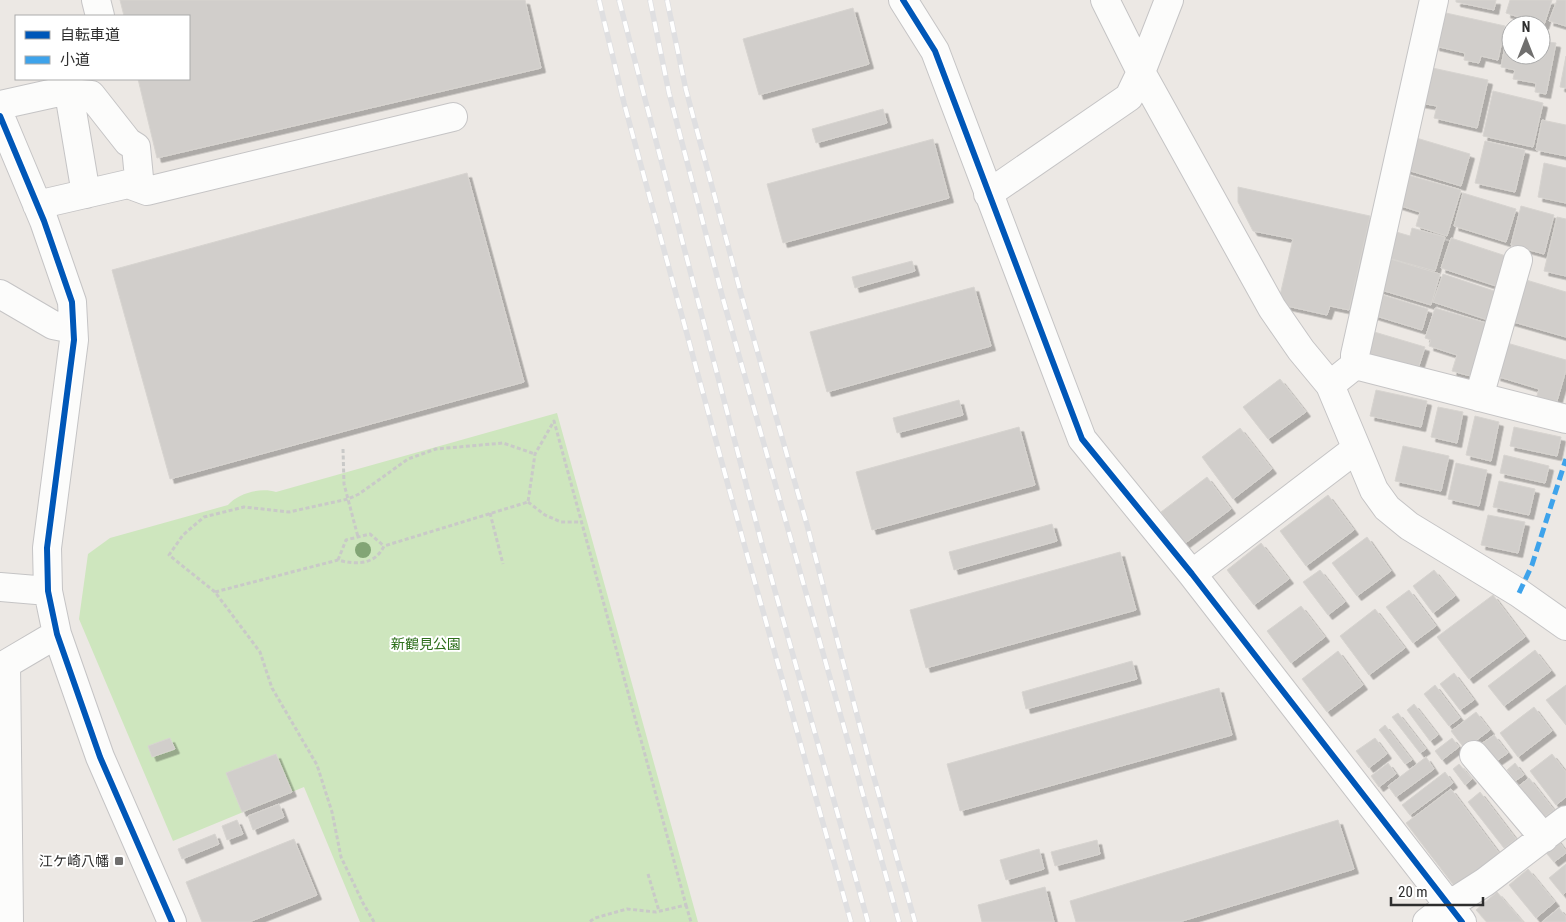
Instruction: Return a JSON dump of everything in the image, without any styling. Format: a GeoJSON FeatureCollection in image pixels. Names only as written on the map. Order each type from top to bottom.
{"type":"FeatureCollection","features":[{"type":"Feature","properties":{"kind":"street"},"geometry":{"type":"LineString","coordinates":[[96,0],[100,15]]}},
{"type":"Feature","properties":{"kind":"street"},"geometry":{"type":"LineString","coordinates":[[903,0],[935,51],[1082,439],[1192,574],[1455,914]]}},
{"type":"Feature","properties":{"kind":"street"},"geometry":{"type":"LineString","coordinates":[[1105,0],[1141,72],[1272,308],[1301,350],[1330,385],[1374,490],[1387,508],[1409,526],[1519,593],[1566,626]]}},
{"type":"Feature","properties":{"kind":"street"},"geometry":{"type":"LineString","coordinates":[[988,194],[1129,97],[1141,72],[1169,0]]}},
{"type":"Feature","properties":{"kind":"street"},"geometry":{"type":"LineString","coordinates":[[1355,365],[1355,354],[1434,0]]}},
{"type":"Feature","properties":{"kind":"street"},"geometry":{"type":"LineString","coordinates":[[0,105],[59,92],[91,95],[128,142],[136,147],[140,188]]}},
{"type":"Feature","properties":{"kind":"street"},"geometry":{"type":"LineString","coordinates":[[69,93],[86,194]]}},
{"type":"Feature","properties":{"kind":"street"},"geometry":{"type":"LineString","coordinates":[[0,116],[37,205],[72,302],[74,340],[47,548],[48,591],[57,634],[100,757],[172,922]]}},
{"type":"Feature","properties":{"kind":"street"},"geometry":{"type":"LineString","coordinates":[[37,205],[128,184],[147,191],[452,117]]}},
{"type":"Feature","properties":{"kind":"street"},"geometry":{"type":"LineString","coordinates":[[1479,397],[1518,260]]}},
{"type":"Feature","properties":{"kind":"street"},"geometry":{"type":"LineString","coordinates":[[0,294],[53,325],[73,329]]}},
{"type":"Feature","properties":{"kind":"street"},"geometry":{"type":"LineString","coordinates":[[1330,385],[1355,365]]}},
{"type":"Feature","properties":{"kind":"street"},"geometry":{"type":"LineString","coordinates":[[1355,365],[1566,420]]}},
{"type":"Feature","properties":{"kind":"street"},"geometry":{"type":"LineString","coordinates":[[1192,574],[1356,449]]}},
{"type":"Feature","properties":{"kind":"street"},"geometry":{"type":"LineString","coordinates":[[0,587],[48,591]]}},
{"type":"Feature","properties":{"kind":"street"},"geometry":{"type":"LineString","coordinates":[[9,922],[6,664],[57,634]]}},
{"type":"Feature","properties":{"kind":"street"},"geometry":{"type":"LineString","coordinates":[[1474,755],[1544,838]]}},
{"type":"Feature","properties":{"kind":"street"},"geometry":{"type":"LineString","coordinates":[[1427,922],[1455,914],[1485,882],[1566,820]]}},
{"type":"Feature","properties":{"kind":"path"},"geometry":{"type":"LineString","coordinates":[[528,502],[534,454],[554,421],[691,922]]}},
{"type":"Feature","properties":{"kind":"path"},"geometry":{"type":"LineString","coordinates":[[374,922],[362,903],[341,857],[332,812],[317,765],[272,688],[260,652],[214,592],[169,555],[183,535],[204,517],[244,507],[289,512],[348,499],[359,494],[408,460],[436,449],[503,443],[534,454]]}},
{"type":"Feature","properties":{"kind":"path"},"geometry":{"type":"LineString","coordinates":[[343,449],[344,484],[358,537]]}},
{"type":"Feature","properties":{"kind":"path"},"geometry":{"type":"LineString","coordinates":[[384,546],[528,502]]}},
{"type":"Feature","properties":{"kind":"path"},"geometry":{"type":"LineString","coordinates":[[528,502],[561,522],[582,522]]}},
{"type":"Feature","properties":{"kind":"path"},"geometry":{"type":"LineString","coordinates":[[490,514],[503,564]]}},
{"type":"Feature","properties":{"kind":"path"},"geometry":{"type":"LineString","coordinates":[[338,560],[346,540],[370,534],[384,546]]}},
{"type":"Feature","properties":{"kind":"path"},"geometry":{"type":"LineString","coordinates":[[214,592],[338,560],[352,564],[372,560],[381,553],[384,546]]}},
{"type":"Feature","properties":{"kind":"path"},"geometry":{"type":"LineString","coordinates":[[648,874],[659,911]]}},
{"type":"Feature","properties":{"kind":"path"},"geometry":{"type":"LineString","coordinates":[[589,922],[596,918],[627,909],[659,911],[686,905]]}},
{"type":"Feature","properties":{"kind":"green space","name":"新鶴見公園"},"geometry":{"type":"Polygon","coordinates":[[[557,413],[698,922],[360,922],[304,787],[173,841],[79,619],[88,554],[110,538],[228,505],[238,497],[250,492],[264,490],[276,492],[557,413]]]}},
{"type":"Feature","properties":{"kind":"building"},"geometry":{"type":"Polygon","coordinates":[[[120,0],[525,0],[541,68],[157,158],[138,80],[190,80],[190,15],[124,15],[120,0]]]}},
{"type":"Feature","properties":{"kind":"building"},"geometry":{"type":"Polygon","coordinates":[[[1456,0],[1496,0],[1494,10],[1456,2],[1456,0]]]}},
{"type":"Feature","properties":{"kind":"building"},"geometry":{"type":"Polygon","coordinates":[[[1510,0],[1552,0],[1547,15],[1512,15],[1506,13],[1510,0]]]}},
{"type":"Feature","properties":{"kind":"building"},"geometry":{"type":"Polygon","coordinates":[[[1557,0],[1566,0],[1566,26],[1551,22],[1551,16],[1557,0]]]}},
{"type":"Feature","properties":{"kind":"building"},"geometry":{"type":"Polygon","coordinates":[[[853,8],[869,64],[759,95],[743,39],[853,8]]]}},
{"type":"Feature","properties":{"kind":"building"},"geometry":{"type":"Polygon","coordinates":[[[1437,11],[1501,25],[1501,45],[1498,60],[1481,56],[1479,63],[1464,60],[1465,53],[1435,46],[1437,11]]]}},
{"type":"Feature","properties":{"kind":"building"},"geometry":{"type":"Polygon","coordinates":[[[1551,42],[1556,43],[1546,94],[1535,92],[1536,83],[1513,79],[1515,70],[1501,67],[1501,65],[1551,65],[1551,42]]]}},
{"type":"Feature","properties":{"kind":"building"},"geometry":{"type":"Polygon","coordinates":[[[1566,56],[1566,88],[1560,87],[1566,56]]]}},
{"type":"Feature","properties":{"kind":"building"},"geometry":{"type":"Polygon","coordinates":[[[1428,67],[1488,80],[1477,128],[1434,118],[1437,106],[1420,103],[1428,67]]]}},
{"type":"Feature","properties":{"kind":"building"},"geometry":{"type":"Polygon","coordinates":[[[1493,91],[1543,103],[1533,147],[1483,136],[1493,91]]]}},
{"type":"Feature","properties":{"kind":"building"},"geometry":{"type":"Polygon","coordinates":[[[883,109],[887,123],[816,143],[812,129],[883,109]]]}},
{"type":"Feature","properties":{"kind":"building"},"geometry":{"type":"Polygon","coordinates":[[[1542,120],[1566,125],[1566,156],[1536,150],[1542,120]]]}},
{"type":"Feature","properties":{"kind":"building"},"geometry":{"type":"Polygon","coordinates":[[[1413,137],[1470,154],[1461,186],[1404,169],[1413,137]]]}},
{"type":"Feature","properties":{"kind":"building"},"geometry":{"type":"Polygon","coordinates":[[[933,139],[949,198],[783,243],[767,184],[933,139]]]}},
{"type":"Feature","properties":{"kind":"building"},"geometry":{"type":"Polygon","coordinates":[[[1485,141],[1525,150],[1515,192],[1475,183],[1485,141]]]}},
{"type":"Feature","properties":{"kind":"building"},"geometry":{"type":"Polygon","coordinates":[[[1544,163],[1566,168],[1566,203],[1538,197],[1544,163]]]}},
{"type":"Feature","properties":{"kind":"building"},"geometry":{"type":"Polygon","coordinates":[[[467,173],[524,382],[170,479],[112,270],[467,173]]]}},
{"type":"Feature","properties":{"kind":"building"},"geometry":{"type":"Polygon","coordinates":[[[1404,174],[1461,190],[1447,236],[1416,226],[1420,212],[1395,204],[1404,174]]]}},
{"type":"Feature","properties":{"kind":"building"},"geometry":{"type":"Polygon","coordinates":[[[1238,187],[1370,216],[1349,310],[1330,306],[1327,315],[1278,304],[1293,239],[1253,231],[1238,202],[1238,187]]]}},
{"type":"Feature","properties":{"kind":"building"},"geometry":{"type":"Polygon","coordinates":[[[1463,193],[1516,209],[1506,242],[1454,226],[1463,193]]]}},
{"type":"Feature","properties":{"kind":"building"},"geometry":{"type":"Polygon","coordinates":[[[1521,206],[1554,215],[1544,254],[1511,245],[1521,206]]]}},
{"type":"Feature","properties":{"kind":"building"},"geometry":{"type":"Polygon","coordinates":[[[1557,217],[1566,219],[1566,276],[1544,271],[1557,217]]]}},
{"type":"Feature","properties":{"kind":"building"},"geometry":{"type":"Polygon","coordinates":[[[1412,228],[1445,237],[1435,271],[1385,257],[1393,231],[1410,236],[1412,228]]]}},
{"type":"Feature","properties":{"kind":"building"},"geometry":{"type":"Polygon","coordinates":[[[1451,238],[1509,257],[1499,287],[1441,268],[1451,238]]]}},
{"type":"Feature","properties":{"kind":"building"},"geometry":{"type":"Polygon","coordinates":[[[1387,258],[1440,274],[1431,305],[1378,289],[1387,258]]]}},
{"type":"Feature","properties":{"kind":"building"},"geometry":{"type":"Polygon","coordinates":[[[912,261],[915,271],[855,288],[852,277],[912,261]]]}},
{"type":"Feature","properties":{"kind":"building"},"geometry":{"type":"Polygon","coordinates":[[[1443,274],[1497,292],[1488,320],[1433,302],[1443,274]]]}},
{"type":"Feature","properties":{"kind":"building"},"geometry":{"type":"Polygon","coordinates":[[[1523,279],[1566,292],[1566,337],[1510,321],[1523,279]]]}},
{"type":"Feature","properties":{"kind":"building"},"geometry":{"type":"Polygon","coordinates":[[[974,287],[991,346],[827,392],[810,332],[974,287]]]}},
{"type":"Feature","properties":{"kind":"building"},"geometry":{"type":"Polygon","coordinates":[[[1380,294],[1428,309],[1422,330],[1373,315],[1380,294]]]}},
{"type":"Feature","properties":{"kind":"building"},"geometry":{"type":"Polygon","coordinates":[[[1435,308],[1490,324],[1474,377],[1452,371],[1457,355],[1429,346],[1431,340],[1425,338],[1435,308]]]}},
{"type":"Feature","properties":{"kind":"building"},"geometry":{"type":"Polygon","coordinates":[[[1371,331],[1425,347],[1416,375],[1362,359],[1371,331]]]}},
{"type":"Feature","properties":{"kind":"building"},"geometry":{"type":"Polygon","coordinates":[[[1507,343],[1566,360],[1566,370],[1555,408],[1535,402],[1539,389],[1496,376],[1507,343]]]}},
{"type":"Feature","properties":{"kind":"building"},"geometry":{"type":"Polygon","coordinates":[[[1280,379],[1306,412],[1268,439],[1243,407],[1280,379]]]}},
{"type":"Feature","properties":{"kind":"building"},"geometry":{"type":"Polygon","coordinates":[[[1376,390],[1427,401],[1421,427],[1370,416],[1376,390]]]}},
{"type":"Feature","properties":{"kind":"building"},"geometry":{"type":"Polygon","coordinates":[[[959,400],[963,415],[897,433],[893,418],[959,400]]]}},
{"type":"Feature","properties":{"kind":"building"},"geometry":{"type":"Polygon","coordinates":[[[1438,407],[1463,412],[1457,443],[1431,437],[1438,407]]]}},
{"type":"Feature","properties":{"kind":"building"},"geometry":{"type":"Polygon","coordinates":[[[1475,416],[1499,422],[1491,461],[1466,455],[1475,416]]]}},
{"type":"Feature","properties":{"kind":"building"},"geometry":{"type":"Polygon","coordinates":[[[1019,427],[1035,485],[872,530],[856,472],[1019,427]]]}},
{"type":"Feature","properties":{"kind":"building"},"geometry":{"type":"Polygon","coordinates":[[[1514,427],[1561,437],[1557,456],[1510,446],[1514,427]]]}},
{"type":"Feature","properties":{"kind":"building"},"geometry":{"type":"Polygon","coordinates":[[[1240,428],[1272,469],[1233,499],[1202,457],[1240,428]]]}},
{"type":"Feature","properties":{"kind":"building"},"geometry":{"type":"Polygon","coordinates":[[[1403,446],[1449,456],[1441,491],[1395,481],[1403,446]]]}},
{"type":"Feature","properties":{"kind":"building"},"geometry":{"type":"Polygon","coordinates":[[[1504,455],[1549,466],[1545,483],[1500,473],[1504,455]]]}},
{"type":"Feature","properties":{"kind":"building"},"geometry":{"type":"Polygon","coordinates":[[[1456,463],[1487,470],[1479,506],[1448,499],[1456,463]]]}},
{"type":"Feature","properties":{"kind":"building"},"geometry":{"type":"Polygon","coordinates":[[[1207,477],[1231,509],[1184,544],[1161,512],[1207,477]]]}},
{"type":"Feature","properties":{"kind":"building"},"geometry":{"type":"Polygon","coordinates":[[[1499,481],[1535,489],[1529,515],[1493,507],[1499,481]]]}},
{"type":"Feature","properties":{"kind":"building"},"geometry":{"type":"Polygon","coordinates":[[[1328,495],[1354,530],[1306,566],[1280,531],[1328,495]]]}},
{"type":"Feature","properties":{"kind":"building"},"geometry":{"type":"Polygon","coordinates":[[[1488,515],[1525,522],[1518,553],[1481,545],[1488,515]]]}},
{"type":"Feature","properties":{"kind":"building"},"geometry":{"type":"Polygon","coordinates":[[[1052,524],[1057,541],[954,570],[949,552],[1052,524]]]}},
{"type":"Feature","properties":{"kind":"building"},"geometry":{"type":"Polygon","coordinates":[[[1367,537],[1391,571],[1357,596],[1332,563],[1367,537]]]}},
{"type":"Feature","properties":{"kind":"building"},"geometry":{"type":"Polygon","coordinates":[[[1261,543],[1289,579],[1254,605],[1227,570],[1261,543]]]}},
{"type":"Feature","properties":{"kind":"building"},"geometry":{"type":"Polygon","coordinates":[[[1120,552],[1136,610],[926,668],[910,610],[1120,552]]]}},
{"type":"Feature","properties":{"kind":"building"},"geometry":{"type":"Polygon","coordinates":[[[1320,570],[1345,602],[1328,615],[1303,582],[1320,570]]]}},
{"type":"Feature","properties":{"kind":"building"},"geometry":{"type":"Polygon","coordinates":[[[1434,570],[1455,596],[1433,613],[1413,586],[1434,570]]]}},
{"type":"Feature","properties":{"kind":"building"},"geometry":{"type":"Polygon","coordinates":[[[1409,590],[1436,626],[1413,643],[1386,607],[1409,590]]]}},
{"type":"Feature","properties":{"kind":"building"},"geometry":{"type":"Polygon","coordinates":[[[1493,595],[1525,637],[1469,679],[1437,637],[1493,595]]]}},
{"type":"Feature","properties":{"kind":"building"},"geometry":{"type":"Polygon","coordinates":[[[1301,606],[1325,637],[1291,663],[1267,631],[1301,606]]]}},
{"type":"Feature","properties":{"kind":"building"},"geometry":{"type":"Polygon","coordinates":[[[1375,609],[1405,648],[1369,675],[1340,636],[1375,609]]]}},
{"type":"Feature","properties":{"kind":"building"},"geometry":{"type":"Polygon","coordinates":[[[1535,650],[1551,671],[1504,706],[1488,686],[1535,650]]]}},
{"type":"Feature","properties":{"kind":"building"},"geometry":{"type":"Polygon","coordinates":[[[1338,651],[1363,685],[1327,712],[1302,679],[1338,651]]]}},
{"type":"Feature","properties":{"kind":"building"},"geometry":{"type":"Polygon","coordinates":[[[1132,661],[1137,679],[1026,709],[1022,692],[1132,661]]]}},
{"type":"Feature","properties":{"kind":"building"},"geometry":{"type":"Polygon","coordinates":[[[1454,673],[1474,700],[1460,710],[1440,684],[1454,673]]]}},
{"type":"Feature","properties":{"kind":"building"},"geometry":{"type":"Polygon","coordinates":[[[1435,685],[1460,718],[1449,726],[1424,694],[1435,685]]]}},
{"type":"Feature","properties":{"kind":"building"},"geometry":{"type":"Polygon","coordinates":[[[1566,685],[1566,725],[1546,700],[1566,685]]]}},
{"type":"Feature","properties":{"kind":"building"},"geometry":{"type":"Polygon","coordinates":[[[1219,688],[1232,735],[960,811],[947,764],[1219,688]]]}},
{"type":"Feature","properties":{"kind":"building"},"geometry":{"type":"Polygon","coordinates":[[[1414,704],[1438,735],[1430,741],[1407,710],[1414,704]]]}},
{"type":"Feature","properties":{"kind":"building"},"geometry":{"type":"Polygon","coordinates":[[[1534,707],[1552,731],[1518,757],[1500,733],[1534,707]]]}},
{"type":"Feature","properties":{"kind":"building"},"geometry":{"type":"Polygon","coordinates":[[[1476,712],[1490,730],[1465,749],[1451,731],[1476,712]]]}},
{"type":"Feature","properties":{"kind":"building"},"geometry":{"type":"Polygon","coordinates":[[[1398,713],[1426,749],[1420,753],[1392,717],[1398,713]]]}},
{"type":"Feature","properties":{"kind":"building"},"geometry":{"type":"Polygon","coordinates":[[[1385,725],[1412,760],[1405,764],[1379,730],[1385,725]]]}},
{"type":"Feature","properties":{"kind":"building"},"geometry":{"type":"Polygon","coordinates":[[[1494,735],[1508,753],[1495,762],[1481,744],[1494,735]]]}},
{"type":"Feature","properties":{"kind":"building"},"geometry":{"type":"Polygon","coordinates":[[[170,738],[175,749],[152,757],[148,746],[170,738]]]}},
{"type":"Feature","properties":{"kind":"building"},"geometry":{"type":"Polygon","coordinates":[[[1375,738],[1387,754],[1369,768],[1356,751],[1375,738]]]}},
{"type":"Feature","properties":{"kind":"building"},"geometry":{"type":"Polygon","coordinates":[[[1452,738],[1459,747],[1442,760],[1435,751],[1452,738]]]}},
{"type":"Feature","properties":{"kind":"building"},"geometry":{"type":"Polygon","coordinates":[[[276,754],[292,792],[242,812],[226,773],[276,754]]]}},
{"type":"Feature","properties":{"kind":"building"},"geometry":{"type":"Polygon","coordinates":[[[1552,754],[1566,772],[1566,797],[1556,805],[1530,771],[1552,754]]]}},
{"type":"Feature","properties":{"kind":"building"},"geometry":{"type":"Polygon","coordinates":[[[1426,757],[1434,769],[1396,797],[1388,786],[1426,757]]]}},
{"type":"Feature","properties":{"kind":"building"},"geometry":{"type":"Polygon","coordinates":[[[1388,763],[1396,774],[1379,787],[1371,776],[1388,763]]]}},
{"type":"Feature","properties":{"kind":"building"},"geometry":{"type":"Polygon","coordinates":[[[1515,763],[1524,775],[1515,781],[1507,770],[1515,763]]]}},
{"type":"Feature","properties":{"kind":"building"},"geometry":{"type":"Polygon","coordinates":[[[1459,764],[1472,779],[1465,785],[1453,769],[1459,764]]]}},
{"type":"Feature","properties":{"kind":"building"},"geometry":{"type":"Polygon","coordinates":[[[1445,772],[1453,783],[1410,815],[1402,805],[1445,772]]]}},
{"type":"Feature","properties":{"kind":"building"},"geometry":{"type":"Polygon","coordinates":[[[1529,778],[1554,810],[1539,821],[1515,789],[1529,778]]]}},
{"type":"Feature","properties":{"kind":"building"},"geometry":{"type":"Polygon","coordinates":[[[1451,789],[1499,853],[1455,887],[1406,823],[1451,789]]]}},
{"type":"Feature","properties":{"kind":"building"},"geometry":{"type":"Polygon","coordinates":[[[1480,792],[1516,839],[1504,848],[1468,802],[1480,792]]]}},
{"type":"Feature","properties":{"kind":"building"},"geometry":{"type":"Polygon","coordinates":[[[279,804],[284,817],[253,830],[248,816],[279,804]]]}},
{"type":"Feature","properties":{"kind":"building"},"geometry":{"type":"Polygon","coordinates":[[[237,820],[243,834],[227,840],[222,826],[237,820]]]}},
{"type":"Feature","properties":{"kind":"building"},"geometry":{"type":"Polygon","coordinates":[[[1338,820],[1354,869],[1179,922],[1076,922],[1070,901],[1338,820]]]}},
{"type":"Feature","properties":{"kind":"building"},"geometry":{"type":"Polygon","coordinates":[[[215,834],[219,844],[182,859],[178,849],[215,834]]]}},
{"type":"Feature","properties":{"kind":"building"},"geometry":{"type":"Polygon","coordinates":[[[1556,838],[1566,853],[1554,862],[1543,849],[1556,838]]]}},
{"type":"Feature","properties":{"kind":"building"},"geometry":{"type":"Polygon","coordinates":[[[294,839],[317,895],[249,922],[202,922],[186,882],[294,839]]]}},
{"type":"Feature","properties":{"kind":"building"},"geometry":{"type":"Polygon","coordinates":[[[1097,840],[1100,854],[1055,866],[1051,852],[1097,840]]]}},
{"type":"Feature","properties":{"kind":"building"},"geometry":{"type":"Polygon","coordinates":[[[1039,849],[1044,869],[1006,880],[1000,860],[1039,849]]]}},
{"type":"Feature","properties":{"kind":"building"},"geometry":{"type":"Polygon","coordinates":[[[1566,864],[1566,892],[1563,895],[1549,878],[1566,864]]]}},
{"type":"Feature","properties":{"kind":"building"},"geometry":{"type":"Polygon","coordinates":[[[1528,869],[1555,902],[1536,918],[1509,885],[1528,869]]]}},
{"type":"Feature","properties":{"kind":"building"},"geometry":{"type":"Polygon","coordinates":[[[1045,887],[1054,922],[982,922],[978,905],[1045,887]]]}},
{"type":"Feature","properties":{"kind":"building"},"geometry":{"type":"Polygon","coordinates":[[[1497,892],[1523,922],[1487,922],[1476,910],[1497,892]]]}},
{"type":"Feature","properties":{"kind":"building"},"geometry":{"type":"Polygon","coordinates":[[[1559,908],[1566,917],[1566,922],[1542,922],[1559,908]]]}},
{"type":"Feature","properties":{"kind":"railway"},"geometry":{"type":"LineString","coordinates":[[599,0],[624,103],[746,551],[851,922]]}},
{"type":"Feature","properties":{"kind":"railway"},"geometry":{"type":"LineString","coordinates":[[619,0],[761,541],[868,922]]}},
{"type":"Feature","properties":{"kind":"railway"},"geometry":{"type":"LineString","coordinates":[[650,0],[669,93],[723,299],[899,922]]}},
{"type":"Feature","properties":{"kind":"railway"},"geometry":{"type":"LineString","coordinates":[[667,0],[686,90],[915,922]]}},
{"type":"Feature","properties":{"kind":"marked path"},"geometry":{"type":"LineString","coordinates":[[1519,593],[1532,565],[1566,459]]}},
{"type":"Feature","properties":{"kind":"cycle path"},"geometry":{"type":"LineString","coordinates":[[903,0],[935,51],[1082,439],[1192,574],[1462,922]]}},
{"type":"Feature","properties":{"kind":"cycle path"},"geometry":{"type":"LineString","coordinates":[[0,116],[44,221],[72,302],[74,340],[47,548],[48,591],[57,634],[100,757],[172,922]]}},
{"type":"Feature","properties":{"kind":"place","name":"江ケ崎八幡"},"geometry":{"type":"Point","coordinates":[119,861]}}]}
